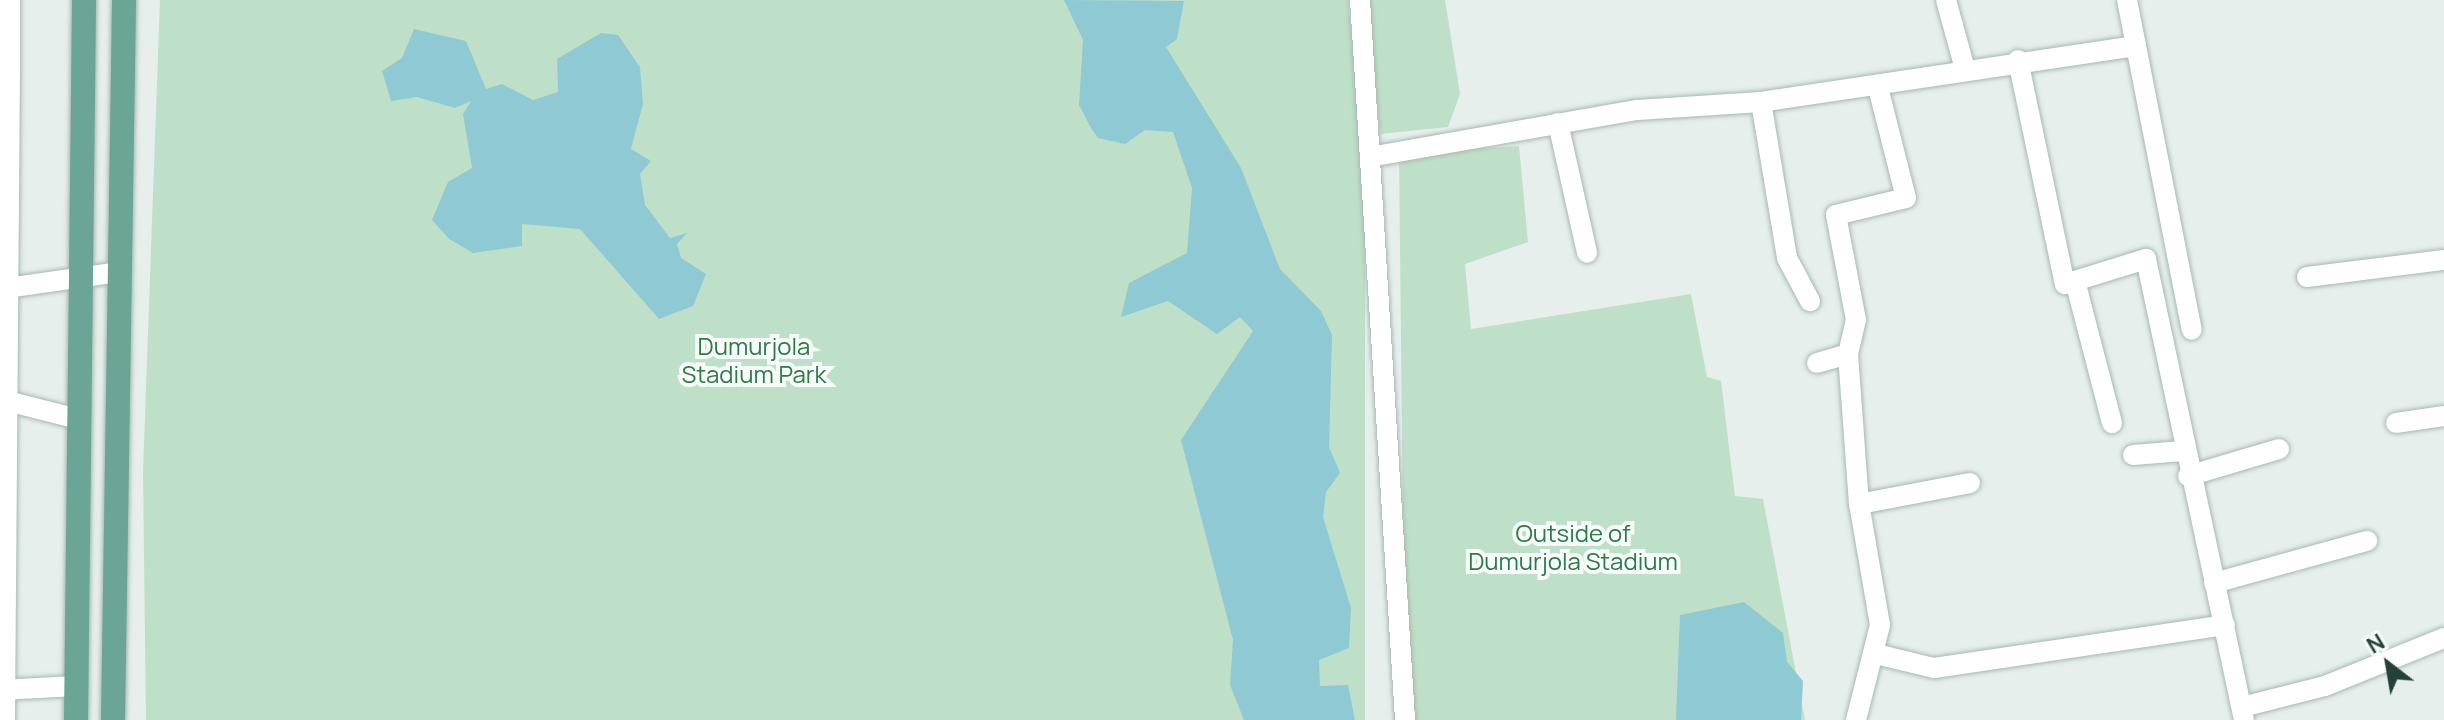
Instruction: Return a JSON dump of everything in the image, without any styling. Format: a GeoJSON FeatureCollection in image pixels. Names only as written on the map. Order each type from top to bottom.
{"type":"FeatureCollection","features":[{"type":"Feature","properties":{"kind":"main road"},"geometry":{"type":"LineString","coordinates":[[76,720],[84,0]]}},
{"type":"Feature","properties":{"kind":"main road"},"geometry":{"type":"LineString","coordinates":[[113,720],[124,0]]}},
{"type":"Feature","properties":{"kind":"street"},"geometry":{"type":"LineString","coordinates":[[5,720],[2,690],[1,448],[5,66],[10,0]]}},
{"type":"Feature","properties":{"kind":"street"},"geometry":{"type":"LineString","coordinates":[[1360,0],[1375,156],[1405,720]]}},
{"type":"Feature","properties":{"kind":"street"},"geometry":{"type":"LineString","coordinates":[[1946,0],[1965,69]]}},
{"type":"Feature","properties":{"kind":"street"},"geometry":{"type":"LineString","coordinates":[[2127,0],[2192,330]]}},
{"type":"Feature","properties":{"kind":"street"},"geometry":{"type":"LineString","coordinates":[[1375,156],[1558,123],[1878,87],[2018,60],[2136,46]]}},
{"type":"Feature","properties":{"kind":"street"},"geometry":{"type":"LineString","coordinates":[[2018,60],[2051,229],[2065,284],[2146,259],[2188,476],[2225,625],[2243,714],[2325,686],[2444,638]]}},
{"type":"Feature","properties":{"kind":"street"},"geometry":{"type":"LineString","coordinates":[[1856,720],[1876,654],[1877,591],[1859,504],[1848,354],[1856,320],[1836,215],[1906,198],[1878,87]]}},
{"type":"Feature","properties":{"kind":"street"},"geometry":{"type":"LineString","coordinates":[[1761,102],[1787,258],[1810,301]]}},
{"type":"Feature","properties":{"kind":"street"},"geometry":{"type":"LineString","coordinates":[[1558,123],[1587,253]]}},
{"type":"Feature","properties":{"kind":"street"},"geometry":{"type":"LineString","coordinates":[[2307,277],[2444,260]]}},
{"type":"Feature","properties":{"kind":"street"},"geometry":{"type":"LineString","coordinates":[[3,289],[80,274],[119,272]]}},
{"type":"Feature","properties":{"kind":"street"},"geometry":{"type":"LineString","coordinates":[[2075,281],[2112,423]]}},
{"type":"Feature","properties":{"kind":"street"},"geometry":{"type":"LineString","coordinates":[[1817,363],[1848,354]]}},
{"type":"Feature","properties":{"kind":"street"},"geometry":{"type":"LineString","coordinates":[[3,400],[78,419]]}},
{"type":"Feature","properties":{"kind":"street"},"geometry":{"type":"LineString","coordinates":[[2396,423],[2444,416]]}},
{"type":"Feature","properties":{"kind":"street"},"geometry":{"type":"LineString","coordinates":[[2188,476],[2279,449]]}},
{"type":"Feature","properties":{"kind":"street"},"geometry":{"type":"LineString","coordinates":[[2133,455],[2183,451]]}},
{"type":"Feature","properties":{"kind":"street"},"geometry":{"type":"LineString","coordinates":[[1859,504],[1970,483]]}},
{"type":"Feature","properties":{"kind":"street"},"geometry":{"type":"LineString","coordinates":[[2214,583],[2367,541]]}},
{"type":"Feature","properties":{"kind":"street"},"geometry":{"type":"LineString","coordinates":[[1876,654],[1934,668],[2225,625]]}},
{"type":"Feature","properties":{"kind":"street"},"geometry":{"type":"LineString","coordinates":[[2,690],[76,686]]}},
{"type":"Feature","properties":{"kind":"green space","name":"Dumurjola Stadium Park"},"geometry":{"type":"Polygon","coordinates":[[[160,0],[1348,0],[1365,158],[1365,720],[146,720],[143,472],[160,0]]]}},
{"type":"Feature","properties":{"kind":"green space"},"geometry":{"type":"Polygon","coordinates":[[[1367,0],[1445,0],[1460,94],[1448,127],[1380,134],[1367,0]]]}},
{"type":"Feature","properties":{"kind":"green space","name":"Outside of Dumurjola Stadium"},"geometry":{"type":"Polygon","coordinates":[[[1519,146],[1528,242],[1465,264],[1471,329],[1691,294],[1707,377],[1721,381],[1735,496],[1763,499],[1805,720],[1405,720],[1399,153],[1519,146]]]}},
{"type":"Feature","properties":{"kind":"water"},"geometry":{"type":"Polygon","coordinates":[[[1064,0],[1184,1],[1177,39],[1166,47],[1241,168],[1280,269],[1321,311],[1332,335],[1329,447],[1340,473],[1326,492],[1323,517],[1351,608],[1349,648],[1319,660],[1320,686],[1348,685],[1355,720],[1244,720],[1230,685],[1233,640],[1181,440],[1253,331],[1240,317],[1217,334],[1168,301],[1121,317],[1129,283],[1187,253],[1192,188],[1173,132],[1145,130],[1125,144],[1098,138],[1091,128],[1079,105],[1083,40],[1064,0]]]}},
{"type":"Feature","properties":{"kind":"water"},"geometry":{"type":"Polygon","coordinates":[[[414,29],[466,41],[486,89],[502,84],[533,100],[558,92],[557,59],[601,33],[618,35],[640,67],[643,104],[631,149],[651,161],[640,174],[645,205],[670,238],[687,233],[677,244],[681,258],[706,274],[693,306],[659,319],[580,229],[522,224],[522,246],[473,253],[449,239],[432,220],[448,182],[472,168],[463,114],[471,101],[455,108],[417,97],[391,101],[382,71],[402,58],[414,29]]]}},
{"type":"Feature","properties":{"kind":"water"},"geometry":{"type":"Polygon","coordinates":[[[1744,602],[1783,633],[1787,662],[1803,681],[1801,720],[1676,720],[1680,615],[1744,602]]]}}]}
